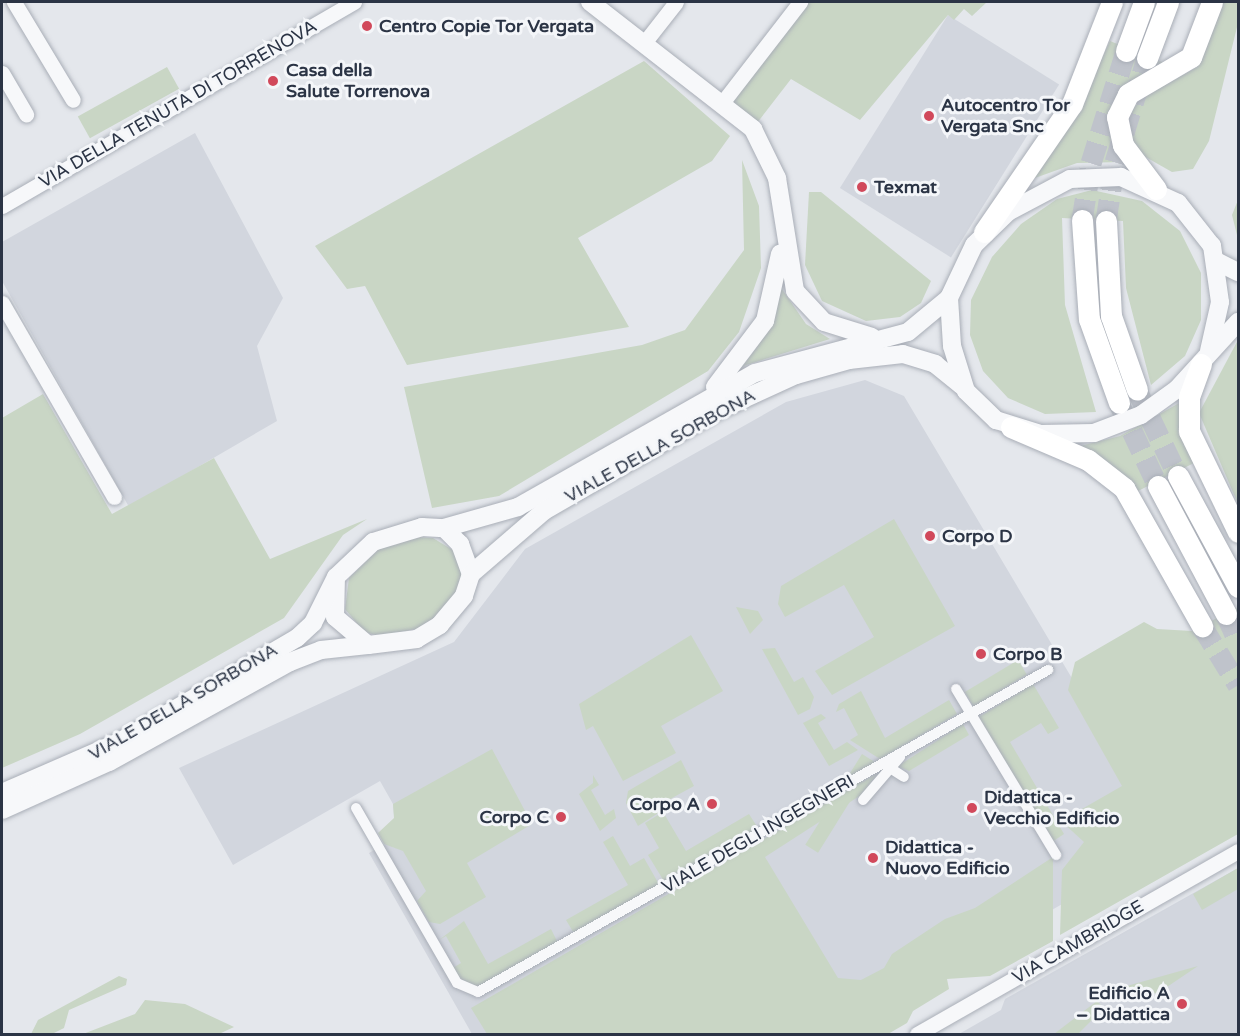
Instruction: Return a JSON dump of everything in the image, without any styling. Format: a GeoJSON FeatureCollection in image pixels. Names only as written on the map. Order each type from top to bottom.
{"type":"FeatureCollection","features":[{"type":"Feature","properties":{"kind":"main road"},"geometry":{"type":"LineString","coordinates":[[984,232],[1072,104],[1112,2]]}},
{"type":"Feature","properties":{"kind":"main road"},"geometry":{"type":"LineString","coordinates":[[1126,51],[1143,2]]}},
{"type":"Feature","properties":{"kind":"main road"},"geometry":{"type":"LineString","coordinates":[[1147,58],[1168,2]]}},
{"type":"Feature","properties":{"kind":"main road"},"geometry":{"type":"LineString","coordinates":[[1156,189],[1123,145],[1117,117],[1128,94],[1191,57],[1212,2]]}},
{"type":"Feature","properties":{"kind":"main road"},"geometry":{"type":"LineString","coordinates":[[1082,220],[1089,319],[1119,403]]}},
{"type":"Feature","properties":{"kind":"main road"},"geometry":{"type":"LineString","coordinates":[[1106,221],[1110,310],[1137,390]]}},
{"type":"Feature","properties":{"kind":"main road"},"geometry":{"type":"LineString","coordinates":[[1205,357],[1188,397],[1189,431],[1239,532]]}},
{"type":"Feature","properties":{"kind":"main road"},"geometry":{"type":"LineString","coordinates":[[1011,427],[1088,460],[1125,488],[1202,626]]}},
{"type":"Feature","properties":{"kind":"main road"},"geometry":{"type":"LineString","coordinates":[[1178,476],[1239,587]]}},
{"type":"Feature","properties":{"kind":"main road"},"geometry":{"type":"LineString","coordinates":[[1158,486],[1226,614]]}},
{"type":"Feature","properties":{"kind":"street"},"geometry":{"type":"LineString","coordinates":[[14,2],[73,100]]}},
{"type":"Feature","properties":{"kind":"street","name":"VIA DELLA TENUTA DI TORRENOVA"},"geometry":{"type":"LineString","coordinates":[[2,206],[354,2]]}},
{"type":"Feature","properties":{"kind":"street"},"geometry":{"type":"LineString","coordinates":[[590,2],[750,126],[770,158],[792,284],[807,308],[839,330],[882,339]]}},
{"type":"Feature","properties":{"kind":"street"},"geometry":{"type":"LineString","coordinates":[[644,43],[675,2]]}},
{"type":"Feature","properties":{"kind":"street"},"geometry":{"type":"LineString","coordinates":[[722,103],[800,2]]}},
{"type":"Feature","properties":{"kind":"street"},"geometry":{"type":"LineString","coordinates":[[2,73],[26,114]]}},
{"type":"Feature","properties":{"kind":"street"},"geometry":{"type":"LineString","coordinates":[[966,391],[952,346],[949,298],[959,269],[984,232],[1025,200],[1077,177],[1121,177],[1156,189],[1187,212],[1214,253],[1239,272]]}},
{"type":"Feature","properties":{"kind":"street"},"geometry":{"type":"LineString","coordinates":[[705,397],[740,360],[765,321],[783,232]]}},
{"type":"Feature","properties":{"kind":"street"},"geometry":{"type":"LineString","coordinates":[[1205,357],[1220,302],[1214,253]]}},
{"type":"Feature","properties":{"kind":"street","name":"VIALE DELLA SORBONA"},"geometry":{"type":"LineString","coordinates":[[444,528],[518,507],[705,397],[797,358],[882,339],[924,324],[949,298]]}},
{"type":"Feature","properties":{"kind":"street"},"geometry":{"type":"LineString","coordinates":[[2,303],[114,497]]}},
{"type":"Feature","properties":{"kind":"street"},"geometry":{"type":"LineString","coordinates":[[1011,427],[1061,436],[1109,429],[1156,405],[1239,322]]}},
{"type":"Feature","properties":{"kind":"street","name":"VIALE DELLA SORBONA"},"geometry":{"type":"LineString","coordinates":[[471,574],[544,511],[717,411],[796,375],[849,360],[903,354],[935,364],[966,391],[983,410],[1011,427]]}},
{"type":"Feature","properties":{"kind":"street"},"geometry":{"type":"LineString","coordinates":[[444,528],[460,544],[471,574],[459,605],[440,625],[406,644],[368,645],[335,617],[336,577],[351,557],[379,538],[409,529],[444,528]]}},
{"type":"Feature","properties":{"kind":"street","name":"VIALE DELLA SORBONA"},"geometry":{"type":"LineString","coordinates":[[2,793],[119,742],[297,638],[313,623],[336,577]]}},
{"type":"Feature","properties":{"kind":"street","name":"VIALE DELLA SORBONA"},"geometry":{"type":"LineString","coordinates":[[2,810],[109,762],[290,662],[321,650],[368,645]]}},
{"type":"Feature","properties":{"kind":"street"},"geometry":{"type":"LineString","coordinates":[[863,800],[887,766],[906,750],[1048,670]]}},
{"type":"Feature","properties":{"kind":"street"},"geometry":{"type":"LineString","coordinates":[[956,689],[1056,855]]}},
{"type":"Feature","properties":{"kind":"street"},"geometry":{"type":"LineString","coordinates":[[887,766],[904,777]]}},
{"type":"Feature","properties":{"kind":"street","name":"VIALE DEGLI INGEGNERI"},"geometry":{"type":"LineString","coordinates":[[356,808],[449,971],[466,991],[488,988],[887,766]]}},
{"type":"Feature","properties":{"kind":"street","name":"VIA CAMBRIDGE"},"geometry":{"type":"LineString","coordinates":[[917,1035],[1239,851]]}},
{"type":"Feature","properties":{"kind":"shaded area"},"geometry":{"type":"Polygon","coordinates":[[[948,15],[1059,84],[951,257],[840,188],[948,15]]]}},
{"type":"Feature","properties":{"kind":"shaded area"},"geometry":{"type":"Polygon","coordinates":[[[195,133],[283,298],[257,346],[277,421],[129,507],[2,281],[2,242],[195,133]]]}},
{"type":"Feature","properties":{"kind":"shaded area"},"geometry":{"type":"Polygon","coordinates":[[[865,380],[904,396],[1170,843],[833,1034],[472,1034],[369,853],[396,838],[393,804],[380,781],[233,865],[179,768],[454,642],[525,549],[786,402],[865,380]]]}},
{"type":"Feature","properties":{"kind":"shaded area"},"geometry":{"type":"Polygon","coordinates":[[[1238,868],[1238,1034],[959,1034],[1001,1010],[1005,999],[1238,868]]]}},
{"type":"Feature","properties":{"kind":"green space"},"geometry":{"type":"Polygon","coordinates":[[[806,2],[987,2],[972,16],[964,9],[954,20],[948,15],[860,120],[791,79],[757,123],[729,101],[806,2]]]}},
{"type":"Feature","properties":{"kind":"green space"},"geometry":{"type":"Polygon","coordinates":[[[1220,2],[1238,2],[1238,23],[1209,141],[1193,169],[1172,172],[1135,151],[1128,113],[1144,97],[1197,67],[1220,2]]]}},
{"type":"Feature","properties":{"kind":"green space"},"geometry":{"type":"Polygon","coordinates":[[[1110,41],[1172,66],[1110,118],[1111,145],[1122,162],[1077,163],[1032,179],[1071,122],[1110,41]]]}},
{"type":"Feature","properties":{"kind":"green space"},"geometry":{"type":"Polygon","coordinates":[[[644,61],[730,136],[712,161],[578,238],[629,327],[407,365],[365,286],[347,289],[315,246],[644,61]]]}},
{"type":"Feature","properties":{"kind":"green space"},"geometry":{"type":"Polygon","coordinates":[[[167,67],[179,89],[90,138],[78,116],[167,67]]]}},
{"type":"Feature","properties":{"kind":"green space"},"geometry":{"type":"Polygon","coordinates":[[[742,160],[759,206],[761,268],[739,332],[708,371],[499,496],[432,508],[404,387],[642,345],[685,330],[744,250],[742,160]]]}},
{"type":"Feature","properties":{"kind":"green space"},"geometry":{"type":"Polygon","coordinates":[[[1092,190],[1142,201],[1180,231],[1201,273],[1201,320],[1185,356],[1151,385],[1126,288],[1123,221],[1062,218],[1065,305],[1096,412],[1045,414],[1008,398],[983,371],[970,335],[971,300],[992,257],[1021,224],[1057,199],[1092,190]]]}},
{"type":"Feature","properties":{"kind":"green space"},"geometry":{"type":"Polygon","coordinates":[[[809,192],[821,192],[931,281],[921,303],[900,317],[866,321],[822,301],[805,265],[809,192]]]}},
{"type":"Feature","properties":{"kind":"green space"},"geometry":{"type":"Polygon","coordinates":[[[1238,200],[1238,239],[1232,215],[1238,200]]]}},
{"type":"Feature","properties":{"kind":"green space"},"geometry":{"type":"Polygon","coordinates":[[[782,289],[806,324],[830,339],[743,366],[761,341],[782,289]]]}},
{"type":"Feature","properties":{"kind":"green space"},"geometry":{"type":"Polygon","coordinates":[[[1238,340],[1238,504],[1199,413],[1238,340]]]}},
{"type":"Feature","properties":{"kind":"green space"},"geometry":{"type":"Polygon","coordinates":[[[43,394],[112,514],[214,458],[270,559],[367,519],[343,535],[284,618],[80,734],[2,768],[2,418],[43,394]]]}},
{"type":"Feature","properties":{"kind":"green space"},"geometry":{"type":"Polygon","coordinates":[[[1181,402],[1196,462],[1136,492],[1080,446],[1120,436],[1181,402]]]}},
{"type":"Feature","properties":{"kind":"green space"},"geometry":{"type":"Polygon","coordinates":[[[894,519],[955,626],[832,695],[815,671],[874,637],[844,585],[785,617],[778,604],[781,586],[894,519]]]}},
{"type":"Feature","properties":{"kind":"green space"},"geometry":{"type":"Polygon","coordinates":[[[416,537],[433,538],[456,552],[463,568],[458,592],[438,617],[416,629],[380,636],[364,632],[345,609],[349,578],[379,549],[416,537]]]}},
{"type":"Feature","properties":{"kind":"green space"},"geometry":{"type":"Polygon","coordinates":[[[736,607],[758,611],[763,620],[750,634],[736,607]]]}},
{"type":"Feature","properties":{"kind":"green space"},"geometry":{"type":"Polygon","coordinates":[[[1238,607],[1238,834],[1060,935],[1062,870],[1084,842],[1061,821],[1122,786],[1068,690],[1075,662],[1144,622],[1157,629],[1192,631],[1238,607]]]}},
{"type":"Feature","properties":{"kind":"green space"},"geometry":{"type":"Polygon","coordinates":[[[691,635],[723,691],[661,726],[676,753],[623,781],[593,726],[586,730],[579,704],[691,635]]]}},
{"type":"Feature","properties":{"kind":"green space"},"geometry":{"type":"Polygon","coordinates":[[[775,648],[794,682],[803,677],[814,697],[810,709],[798,715],[762,649],[775,648]]]}},
{"type":"Feature","properties":{"kind":"green space"},"geometry":{"type":"Polygon","coordinates":[[[1018,660],[1027,675],[974,707],[965,692],[1018,660]]]}},
{"type":"Feature","properties":{"kind":"green space"},"geometry":{"type":"Polygon","coordinates":[[[1033,684],[1059,728],[1048,734],[1041,723],[1010,742],[1064,834],[1052,842],[979,717],[1033,684]]]}},
{"type":"Feature","properties":{"kind":"green space"},"geometry":{"type":"Polygon","coordinates":[[[861,691],[885,738],[949,700],[957,714],[880,759],[850,740],[858,735],[844,708],[836,712],[839,704],[861,691]]]}},
{"type":"Feature","properties":{"kind":"green space"},"geometry":{"type":"Polygon","coordinates":[[[821,714],[826,718],[818,723],[834,750],[847,742],[858,750],[829,766],[803,723],[821,714]]]}},
{"type":"Feature","properties":{"kind":"green space"},"geometry":{"type":"Polygon","coordinates":[[[963,724],[969,735],[909,771],[898,766],[963,724]]]}},
{"type":"Feature","properties":{"kind":"green space"},"geometry":{"type":"Polygon","coordinates":[[[492,749],[532,824],[467,863],[486,897],[440,924],[429,922],[417,901],[426,891],[403,851],[384,844],[378,833],[394,818],[393,804],[492,749]]]}},
{"type":"Feature","properties":{"kind":"green space"},"geometry":{"type":"Polygon","coordinates":[[[862,754],[875,762],[818,853],[805,845],[862,754]]]}},
{"type":"Feature","properties":{"kind":"green space"},"geometry":{"type":"Polygon","coordinates":[[[681,760],[694,786],[661,804],[663,810],[638,826],[626,803],[628,791],[681,760]]]}},
{"type":"Feature","properties":{"kind":"green space"},"geometry":{"type":"Polygon","coordinates":[[[878,773],[861,795],[765,857],[838,978],[861,980],[884,968],[892,954],[945,919],[975,908],[1053,857],[1053,941],[990,976],[947,979],[949,989],[913,1011],[907,1023],[888,1034],[487,1034],[471,1008],[878,773]]]}},
{"type":"Feature","properties":{"kind":"green space"},"geometry":{"type":"Polygon","coordinates":[[[593,775],[599,785],[591,790],[605,815],[614,809],[616,818],[600,831],[579,794],[593,783],[593,775]]]}},
{"type":"Feature","properties":{"kind":"green space"},"geometry":{"type":"Polygon","coordinates":[[[663,812],[686,851],[749,814],[758,828],[665,883],[648,855],[659,848],[645,823],[663,812]]]}},
{"type":"Feature","properties":{"kind":"green space"},"geometry":{"type":"Polygon","coordinates":[[[613,836],[630,866],[644,858],[660,886],[575,935],[566,920],[628,885],[603,842],[613,836]]]}},
{"type":"Feature","properties":{"kind":"green space"},"geometry":{"type":"Polygon","coordinates":[[[1238,868],[1238,889],[1202,910],[1193,894],[1238,868]]]}},
{"type":"Feature","properties":{"kind":"green space"},"geometry":{"type":"Polygon","coordinates":[[[464,921],[488,964],[551,929],[558,943],[480,987],[464,984],[453,968],[461,963],[446,936],[439,940],[464,921]]]}},
{"type":"Feature","properties":{"kind":"green space"},"geometry":{"type":"Polygon","coordinates":[[[1198,966],[1158,993],[1120,998],[1116,989],[1198,966]]]}},
{"type":"Feature","properties":{"kind":"green space"},"geometry":{"type":"Polygon","coordinates":[[[119,976],[127,979],[126,985],[69,1010],[64,1028],[52,1034],[31,1034],[38,1020],[119,976]]]}},
{"type":"Feature","properties":{"kind":"green space"},"geometry":{"type":"Polygon","coordinates":[[[145,1000],[185,1004],[234,1027],[219,1034],[83,1034],[135,1014],[145,1000]]]}},
{"type":"Feature","properties":{"kind":"green space"},"geometry":{"type":"Polygon","coordinates":[[[1097,1001],[1104,1008],[1078,1034],[1054,1034],[1097,1001]]]}},
{"type":"Feature","properties":{"kind":"tunnel"},"geometry":{"type":"LineString","coordinates":[[1082,220],[1091,163],[1126,51]]}},
{"type":"Feature","properties":{"kind":"tunnel"},"geometry":{"type":"LineString","coordinates":[[1106,221],[1115,162],[1147,58]]}},
{"type":"Feature","properties":{"kind":"tunnel"},"geometry":{"type":"LineString","coordinates":[[1137,390],[1178,476]]}},
{"type":"Feature","properties":{"kind":"tunnel"},"geometry":{"type":"LineString","coordinates":[[1119,403],[1158,486]]}},
{"type":"Feature","properties":{"kind":"tunnel"},"geometry":{"type":"LineString","coordinates":[[1226,614],[1238,641]]}},
{"type":"Feature","properties":{"kind":"tunnel"},"geometry":{"type":"LineString","coordinates":[[1202,626],[1238,685]]}},
{"type":"Feature","properties":{"kind":"place","name":"Centro Copie Tor Vergata"},"geometry":{"type":"Point","coordinates":[367,26]}},
{"type":"Feature","properties":{"kind":"place","name":"Casa della Salute Torrenova"},"geometry":{"type":"Point","coordinates":[273,81]}},
{"type":"Feature","properties":{"kind":"place","name":"Autocentro Tor Vergata Snc"},"geometry":{"type":"Point","coordinates":[929,116]}},
{"type":"Feature","properties":{"kind":"place","name":"Texmat"},"geometry":{"type":"Point","coordinates":[862,187]}},
{"type":"Feature","properties":{"kind":"place","name":"Corpo D"},"geometry":{"type":"Point","coordinates":[930,536]}},
{"type":"Feature","properties":{"kind":"place","name":"Corpo B"},"geometry":{"type":"Point","coordinates":[981,654]}},
{"type":"Feature","properties":{"kind":"place","name":"Corpo A"},"geometry":{"type":"Point","coordinates":[712,804]}},
{"type":"Feature","properties":{"kind":"place","name":"Didattica - Vecchio Edificio"},"geometry":{"type":"Point","coordinates":[972,808]}},
{"type":"Feature","properties":{"kind":"place","name":"Corpo C"},"geometry":{"type":"Point","coordinates":[561,817]}},
{"type":"Feature","properties":{"kind":"place","name":"Didattica - Nuovo Edificio"},"geometry":{"type":"Point","coordinates":[873,858]}},
{"type":"Feature","properties":{"kind":"place","name":"Edificio A – Didattica"},"geometry":{"type":"Point","coordinates":[1182,1004]}}]}
